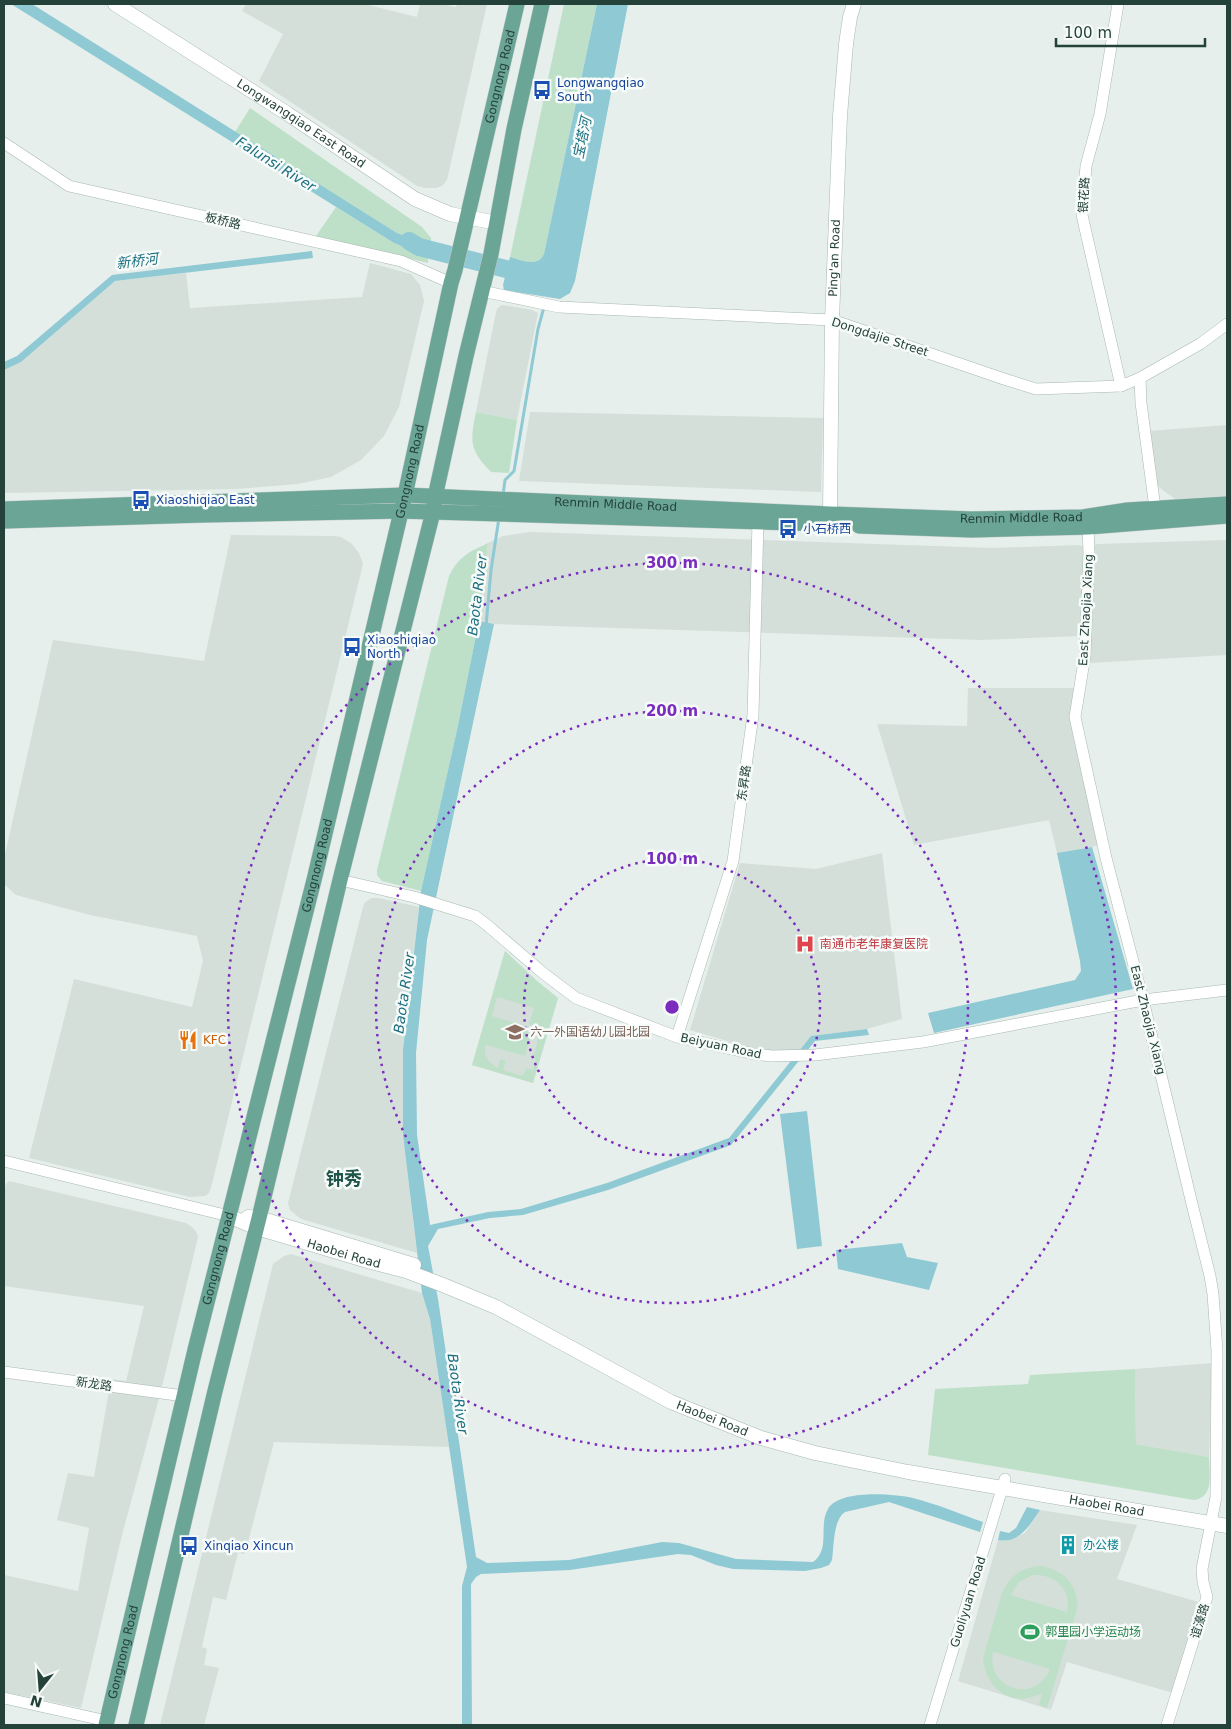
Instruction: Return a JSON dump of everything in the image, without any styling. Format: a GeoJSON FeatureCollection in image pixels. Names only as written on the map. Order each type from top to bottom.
{"type":"FeatureCollection","features":[{"type":"Feature","properties":{"kind":"main road","name":"Gongnong Road"},"geometry":{"type":"LineString","coordinates":[[107,1723],[184,1396],[315,876],[405,495],[460,246],[517,4]]}},
{"type":"Feature","properties":{"kind":"main road","name":"Gongnong Road"},"geometry":{"type":"LineString","coordinates":[[136,1725],[214,1391],[258,1223],[340,880],[433,512],[466,356],[491,254],[514,129],[542,4]]}},
{"type":"Feature","properties":{"kind":"main road","name":"Renmin Middle Road"},"geometry":{"type":"LineString","coordinates":[[4,509],[405,495],[435,497],[491,506],[971,519],[1070,517],[1155,508],[1227,504]]}},
{"type":"Feature","properties":{"kind":"main road","name":"Renmin Middle Road"},"geometry":{"type":"LineString","coordinates":[[4,521],[202,514],[433,512],[491,506]]}},
{"type":"Feature","properties":{"kind":"main road","name":"Renmin Middle Road"},"geometry":{"type":"LineString","coordinates":[[515,507],[758,522],[972,530],[1088,527],[1227,516]]}},
{"type":"Feature","properties":{"kind":"street","name":"Longwangqiao East Road"},"geometry":{"type":"LineString","coordinates":[[115,4],[288,114],[415,199],[450,214],[496,224]]}},
{"type":"Feature","properties":{"kind":"street","name":"Ping'an Road"},"geometry":{"type":"LineString","coordinates":[[830,514],[832,320],[840,116],[846,44],[854,4]]}},
{"type":"Feature","properties":{"kind":"street","name":"银花路"},"geometry":{"type":"LineString","coordinates":[[1118,4],[1100,114],[1086,166],[1082,215],[1121,386]]}},
{"type":"Feature","properties":{"kind":"street","name":"板桥路"},"geometry":{"type":"LineString","coordinates":[[4,143],[69,186],[401,261],[453,277]]}},
{"type":"Feature","properties":{"kind":"street","name":"Dongdajie Street"},"geometry":{"type":"LineString","coordinates":[[483,287],[559,307],[832,320],[1036,389],[1121,386],[1140,378],[1200,344],[1227,324]]}},
{"type":"Feature","properties":{"kind":"street"},"geometry":{"type":"LineString","coordinates":[[1140,378],[1141,403],[1155,508]]}},
{"type":"Feature","properties":{"kind":"street","name":"东昇路"},"geometry":{"type":"LineString","coordinates":[[677,1037],[733,861],[753,715],[758,522]]}},
{"type":"Feature","properties":{"kind":"street","name":"East Zhaojia Xiang"},"geometry":{"type":"LineString","coordinates":[[1088,527],[1089,553],[1085,655],[1075,717],[1106,858],[1144,1000],[1210,1276],[1217,1357],[1216,1497],[1212,1519]]}},
{"type":"Feature","properties":{"kind":"street","name":"Beiyuan Road"},"geometry":{"type":"LineString","coordinates":[[340,880],[414,897],[475,916],[542,973],[576,998],[677,1037],[754,1054],[807,1055],[923,1042],[1144,1000],[1227,990]]}},
{"type":"Feature","properties":{"kind":"street","name":"Haobei Road"},"geometry":{"type":"LineString","coordinates":[[4,1161],[258,1223],[371,1262],[406,1267],[495,1298],[675,1393],[761,1428],[824,1446],[1004,1484],[1212,1519],[1227,1526]]}},
{"type":"Feature","properties":{"kind":"street","name":"新龙路"},"geometry":{"type":"LineString","coordinates":[[4,1372],[184,1396]]}},
{"type":"Feature","properties":{"kind":"street","name":"Guoliyuan Road"},"geometry":{"type":"LineString","coordinates":[[930,1725],[1004,1484]]}},
{"type":"Feature","properties":{"kind":"street","name":"Haobei Road"},"geometry":{"type":"LineString","coordinates":[[1212,1519],[1227,1517]]}},
{"type":"Feature","properties":{"kind":"street","name":"谊濠路"},"geometry":{"type":"LineString","coordinates":[[1167,1725],[1207,1597],[1202,1570],[1212,1519]]}},
{"type":"Feature","properties":{"kind":"street"},"geometry":{"type":"LineString","coordinates":[[4,1698],[107,1723]]}},
{"type":"Feature","properties":{"kind":"shaded area"},"geometry":{"type":"Polygon","coordinates":[[[246,4],[364,4],[417,17],[420,4],[441,4],[456,7],[457,4],[487,4],[447,180],[442,186],[425,188],[417,186],[259,81],[283,34],[242,11],[246,4]]]}},
{"type":"Feature","properties":{"kind":"shaded area"},"geometry":{"type":"Polygon","coordinates":[[[370,263],[411,274],[420,285],[424,301],[399,407],[384,436],[361,460],[331,477],[298,484],[236,489],[4,493],[4,370],[21,362],[115,281],[186,273],[190,308],[362,297],[370,263]]]}},
{"type":"Feature","properties":{"kind":"shaded area"},"geometry":{"type":"Polygon","coordinates":[[[503,305],[532,310],[538,313],[517,420],[476,412],[497,309],[503,305]]]}},
{"type":"Feature","properties":{"kind":"shaded area"},"geometry":{"type":"Polygon","coordinates":[[[530,412],[823,418],[821,492],[519,481],[530,412]]]}},
{"type":"Feature","properties":{"kind":"shaded area"},"geometry":{"type":"Polygon","coordinates":[[[1227,425],[1227,496],[1175,499],[1160,488],[1155,482],[1148,431],[1227,425]]]}},
{"type":"Feature","properties":{"kind":"shaded area"},"geometry":{"type":"Polygon","coordinates":[[[530,532],[992,548],[1080,545],[1084,548],[1081,636],[981,640],[494,624],[479,621],[488,543],[503,536],[530,532]]]}},
{"type":"Feature","properties":{"kind":"shaded area"},"geometry":{"type":"Polygon","coordinates":[[[231,535],[341,537],[352,544],[359,553],[363,564],[211,1188],[205,1196],[190,1197],[29,1158],[74,979],[192,1007],[203,961],[197,936],[90,915],[16,895],[4,884],[4,859],[53,640],[204,661],[231,535]]]}},
{"type":"Feature","properties":{"kind":"shaded area"},"geometry":{"type":"Polygon","coordinates":[[[1227,540],[1227,655],[1089,663],[1094,546],[1097,544],[1227,540]]]}},
{"type":"Feature","properties":{"kind":"shaded area"},"geometry":{"type":"Polygon","coordinates":[[[968,688],[1074,688],[1070,717],[1101,845],[1057,853],[1049,820],[914,845],[877,724],[967,726],[968,688]]]}},
{"type":"Feature","properties":{"kind":"shaded area","name":"南通市老年康复医院"},"geometry":{"type":"Polygon","coordinates":[[[882,853],[902,1019],[867,1029],[811,1036],[798,1052],[789,1050],[758,1050],[690,1030],[740,863],[816,869],[882,853]]]}},
{"type":"Feature","properties":{"kind":"shaded area"},"geometry":{"type":"Polygon","coordinates":[[[372,898],[419,907],[403,1050],[403,1135],[417,1253],[301,1219],[290,1210],[288,1203],[363,907],[365,902],[372,898]]]}},
{"type":"Feature","properties":{"kind":"shaded area","name":"六一外国语幼儿园北园"},"geometry":{"type":"Polygon","coordinates":[[[505,951],[558,998],[533,1083],[472,1065],[505,951]]]}},
{"type":"Feature","properties":{"kind":"shaded area"},"geometry":{"type":"Polygon","coordinates":[[[9,1181],[186,1223],[192,1227],[198,1237],[161,1391],[122,1535],[81,1708],[4,1692],[4,1575],[78,1591],[89,1528],[57,1520],[68,1473],[94,1477],[111,1379],[126,1381],[144,1306],[4,1286],[4,1192],[9,1181]]]}},
{"type":"Feature","properties":{"kind":"shaded area"},"geometry":{"type":"Polygon","coordinates":[[[291,1254],[422,1293],[430,1319],[449,1447],[274,1442],[245,1554],[238,1553],[226,1600],[213,1597],[202,1647],[207,1649],[204,1665],[219,1668],[204,1725],[160,1725],[273,1264],[284,1256],[291,1254]]]}},
{"type":"Feature","properties":{"kind":"shaded area"},"geometry":{"type":"Polygon","coordinates":[[[1212,1363],[1209,1457],[1136,1444],[1135,1369],[1212,1363]]]}},
{"type":"Feature","properties":{"kind":"shaded area"},"geometry":{"type":"Polygon","coordinates":[[[1040,1510],[1137,1525],[1117,1579],[1199,1602],[1173,1693],[1067,1662],[1051,1710],[958,1681],[998,1540],[1005,1541],[1025,1533],[1040,1510]]]}},
{"type":"Feature","properties":{"kind":"green space"},"geometry":{"type":"Polygon","coordinates":[[[564,4],[597,4],[544,254],[538,261],[529,262],[510,257],[564,4]]]}},
{"type":"Feature","properties":{"kind":"green space"},"geometry":{"type":"Polygon","coordinates":[[[250,108],[422,227],[431,238],[431,246],[397,233],[235,132],[250,108]]]}},
{"type":"Feature","properties":{"kind":"green space"},"geometry":{"type":"Polygon","coordinates":[[[336,207],[394,243],[428,257],[428,263],[316,236],[336,207]]]}},
{"type":"Feature","properties":{"kind":"green space"},"geometry":{"type":"Polygon","coordinates":[[[476,412],[517,420],[509,473],[491,472],[475,451],[472,438],[476,412]]]}},
{"type":"Feature","properties":{"kind":"green space"},"geometry":{"type":"Polygon","coordinates":[[[488,543],[479,621],[421,891],[382,881],[377,875],[377,870],[449,576],[465,555],[488,543]]]}},
{"type":"Feature","properties":{"kind":"green space","name":"六一外国语幼儿园北园"},"geometry":{"type":"Polygon","coordinates":[[[505,951],[558,998],[533,1083],[472,1065],[505,951]],[[497,997],[492,1016],[529,1027],[527,1033],[531,1035],[525,1056],[486,1045],[486,1055],[494,1066],[498,1068],[500,1059],[506,1061],[503,1070],[523,1076],[526,1068],[533,1070],[536,1059],[533,1058],[541,1028],[529,1024],[534,1008],[497,997]]]}},
{"type":"Feature","properties":{"kind":"green space"},"geometry":{"type":"Polygon","coordinates":[[[1135,1369],[1136,1444],[1209,1457],[1210,1477],[1208,1489],[1201,1498],[1194,1500],[928,1455],[935,1389],[1028,1384],[1030,1375],[1135,1369]]]}},
{"type":"Feature","properties":{"kind":"green space"},"geometry":{"type":"Polygon","coordinates":[[[1034,1567],[1049,1568],[1062,1574],[1075,1591],[1078,1606],[1047,1708],[1039,1705],[1042,1693],[1021,1699],[1002,1693],[989,1679],[983,1658],[1005,1587],[1017,1573],[1034,1567]],[[1033,1575],[1019,1582],[1011,1595],[1067,1612],[1067,1596],[1060,1585],[1048,1577],[1033,1575]],[[994,1652],[993,1665],[997,1675],[1004,1683],[1013,1688],[1024,1689],[1034,1687],[1043,1680],[1050,1669],[994,1652]]]}},
{"type":"Feature","properties":{"kind":"water"},"geometry":{"type":"Polygon","coordinates":[[[11,4],[32,4],[397,233],[431,246],[428,257],[394,243],[11,4]]]}},
{"type":"Feature","properties":{"kind":"water","name":"宝塔河"},"geometry":{"type":"Polygon","coordinates":[[[597,4],[628,4],[575,281],[570,293],[560,299],[504,290],[503,285],[510,257],[534,262],[538,261],[544,254],[597,4]]]}},
{"type":"Feature","properties":{"kind":"water"},"geometry":{"type":"Polygon","coordinates":[[[312,251],[313,258],[115,281],[21,362],[4,370],[4,362],[17,356],[112,275],[312,251]]]}},
{"type":"Feature","properties":{"kind":"water"},"geometry":{"type":"Polygon","coordinates":[[[479,621],[494,624],[427,940],[416,1053],[417,1135],[430,1225],[488,1212],[521,1209],[607,1183],[729,1138],[811,1036],[867,1029],[869,1035],[815,1041],[731,1145],[608,1190],[523,1215],[490,1218],[438,1229],[428,1246],[438,1299],[476,1557],[487,1563],[569,1560],[662,1542],[679,1543],[736,1559],[813,1562],[822,1551],[825,1516],[828,1509],[834,1503],[844,1498],[881,1494],[913,1498],[983,1522],[980,1532],[889,1502],[845,1512],[836,1527],[832,1560],[829,1565],[805,1571],[733,1569],[716,1565],[691,1555],[678,1554],[570,1570],[481,1574],[471,1584],[472,1725],[462,1725],[462,1586],[467,1567],[430,1319],[422,1293],[403,1135],[403,1050],[421,891],[479,621]]]}},
{"type":"Feature","properties":{"kind":"water"},"geometry":{"type":"Polygon","coordinates":[[[1092,847],[1133,989],[934,1033],[928,1013],[1075,980],[1081,971],[1080,961],[1057,853],[1092,847]]]}},
{"type":"Feature","properties":{"kind":"water"},"geometry":{"type":"Polygon","coordinates":[[[807,1111],[822,1246],[797,1249],[780,1114],[807,1111]]]}},
{"type":"Feature","properties":{"kind":"water"},"geometry":{"type":"Polygon","coordinates":[[[902,1243],[907,1257],[938,1263],[929,1290],[838,1269],[836,1250],[902,1243]]]}},
{"type":"Feature","properties":{"kind":"water"},"geometry":{"type":"Polygon","coordinates":[[[1027,1507],[1040,1510],[1028,1527],[1012,1539],[998,1540],[1000,1531],[1009,1533],[1016,1528],[1027,1507]]]}},
{"type":"Feature","properties":{"kind":"waterway","name":"Falunsi River"},"geometry":{"type":"LineString","coordinates":[[409,241],[419,247],[522,273],[529,273]]}},
{"type":"Feature","properties":{"kind":"waterway","name":"Baota River"},"geometry":{"type":"LineString","coordinates":[[503,495],[505,480],[514,471],[538,329],[544,307]]}},
{"type":"Feature","properties":{"kind":"waterway","name":"Baota River"},"geometry":{"type":"LineString","coordinates":[[486,626],[491,570],[499,518]]}},
{"type":"Feature","properties":{"kind":"place","name":"Longwangqiao South"},"geometry":{"type":"Point","coordinates":[542,90]}},
{"type":"Feature","properties":{"kind":"place","name":"Xiaoshiqiao East"},"geometry":{"type":"Point","coordinates":[141,500]}},
{"type":"Feature","properties":{"kind":"place","name":"小石桥西"},"geometry":{"type":"Point","coordinates":[788,529]}},
{"type":"Feature","properties":{"kind":"place","name":"Xiaoshiqiao North"},"geometry":{"type":"Point","coordinates":[352,647]}},
{"type":"Feature","properties":{"kind":"place","name":"南通市老年康复医院"},"geometry":{"type":"Point","coordinates":[805,944]}},
{"type":"Feature","properties":{"kind":"place","name":"六一外国语幼儿园北园"},"geometry":{"type":"Point","coordinates":[515,1032]}},
{"type":"Feature","properties":{"kind":"place","name":"KFC"},"geometry":{"type":"Point","coordinates":[188,1040]}},
{"type":"Feature","properties":{"kind":"place","name":"办公楼"},"geometry":{"type":"Point","coordinates":[1068,1545]}},
{"type":"Feature","properties":{"kind":"place","name":"Xinqiao Xincun"},"geometry":{"type":"Point","coordinates":[189,1546]}},
{"type":"Feature","properties":{"kind":"place","name":"郭里园小学运动场"},"geometry":{"type":"Point","coordinates":[1030,1632]}},
{"type":"Feature","properties":{"kind":"district","name":"钟秀"},"geometry":{"type":"Point","coordinates":[344,1178]}},
{"type":"Feature","properties":{"kind":"water label","name":"新桥河"},"geometry":{"type":"Point","coordinates":[137,261]}}]}
